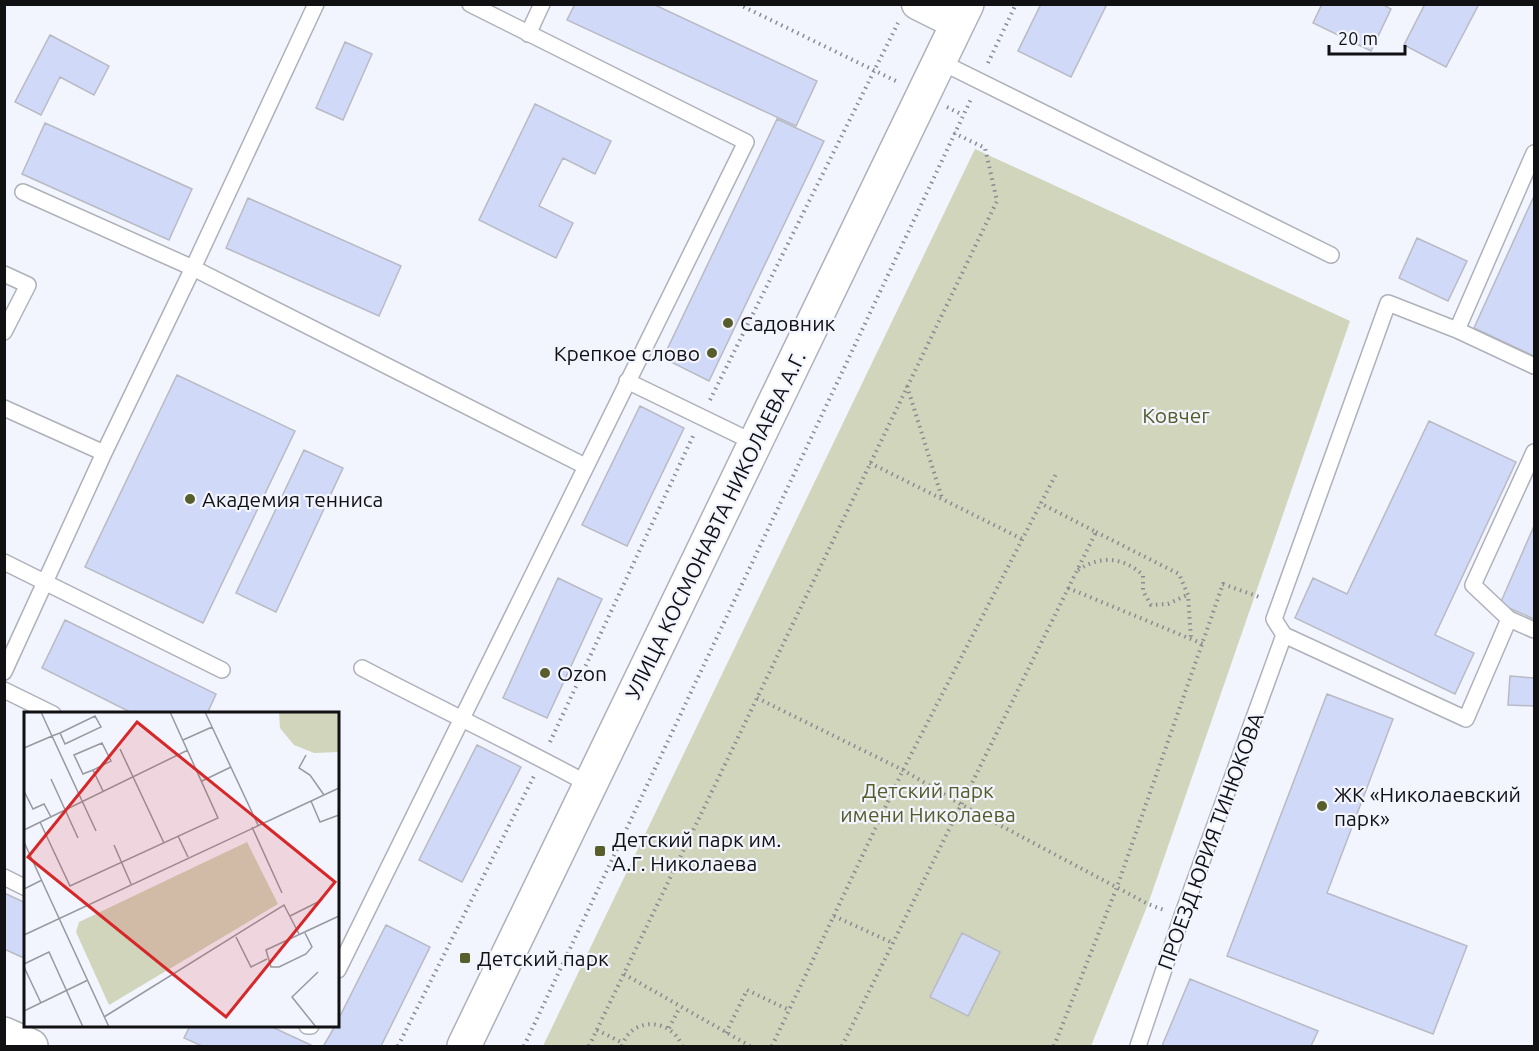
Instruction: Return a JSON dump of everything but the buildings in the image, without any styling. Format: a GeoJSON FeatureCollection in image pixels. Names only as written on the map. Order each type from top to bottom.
{"type":"FeatureCollection","features":[{"type":"Feature","properties":{"kind":"street"},"geometry":{"type":"LineString","coordinates":[[910,9],[962,14]]}},
{"type":"Feature","properties":{"kind":"street","name":"УЛИЦА КОСМОНАВТА НИКОЛАЕВА А.Г."},"geometry":{"type":"LineString","coordinates":[[464,1047],[962,14]]}},
{"type":"Feature","properties":{"kind":"street"},"geometry":{"type":"LineString","coordinates":[[4,1034],[31,1047]]}},
{"type":"Feature","properties":{"kind":"lane"},"geometry":{"type":"LineString","coordinates":[[4,672],[104,453],[316,4]]}},
{"type":"Feature","properties":{"kind":"lane"},"geometry":{"type":"LineString","coordinates":[[339,968],[746,142],[470,4]]}},
{"type":"Feature","properties":{"kind":"lane"},"geometry":{"type":"LineString","coordinates":[[528,34],[542,4]]}},
{"type":"Feature","properties":{"kind":"lane"},"geometry":{"type":"LineString","coordinates":[[939,61],[1331,255]]}},
{"type":"Feature","properties":{"kind":"lane"},"geometry":{"type":"LineString","coordinates":[[1457,330],[1534,153]]}},
{"type":"Feature","properties":{"kind":"lane"},"geometry":{"type":"LineString","coordinates":[[23,192],[193,268],[585,466]]}},
{"type":"Feature","properties":{"kind":"lane"},"geometry":{"type":"LineString","coordinates":[[4,274],[28,285],[4,332]]}},
{"type":"Feature","properties":{"kind":"lane"},"geometry":{"type":"LineString","coordinates":[[1509,619],[1466,719],[1284,635],[1274,618],[1388,303],[1457,330],[1534,366]]}},
{"type":"Feature","properties":{"kind":"lane"},"geometry":{"type":"LineString","coordinates":[[627,381],[755,443]]}},
{"type":"Feature","properties":{"kind":"lane"},"geometry":{"type":"LineString","coordinates":[[4,408],[104,453]]}},
{"type":"Feature","properties":{"kind":"lane"},"geometry":{"type":"LineString","coordinates":[[1534,452],[1473,585],[1509,619],[1534,630]]}},
{"type":"Feature","properties":{"kind":"lane"},"geometry":{"type":"LineString","coordinates":[[4,562],[222,670]]}},
{"type":"Feature","properties":{"kind":"lane","name":"ПРОЕЗД ЮРИЯ ТИНЮКОВА"},"geometry":{"type":"LineString","coordinates":[[1138,1047],[1182,916],[1284,635]]}},
{"type":"Feature","properties":{"kind":"lane"},"geometry":{"type":"LineString","coordinates":[[362,668],[590,785]]}},
{"type":"Feature","properties":{"kind":"lane"},"geometry":{"type":"LineString","coordinates":[[4,690],[48,712]]}},
{"type":"Feature","properties":{"kind":"lane"},"geometry":{"type":"LineString","coordinates":[[4,877],[24,887]]}},
{"type":"Feature","properties":{"kind":"path"},"geometry":{"type":"LineString","coordinates":[[738,4],[876,71]]}},
{"type":"Feature","properties":{"kind":"path"},"geometry":{"type":"LineString","coordinates":[[524,1047],[1016,4]]}},
{"type":"Feature","properties":{"kind":"path"},"geometry":{"type":"LineString","coordinates":[[398,1047],[542,759],[701,417],[876,71],[910,9]]}},
{"type":"Feature","properties":{"kind":"path"},"geometry":{"type":"LineString","coordinates":[[589,1047],[997,201],[985,148],[954,133]]}},
{"type":"Feature","properties":{"kind":"path"},"geometry":{"type":"LineString","coordinates":[[907,386],[942,499]]}},
{"type":"Feature","properties":{"kind":"path"},"geometry":{"type":"LineString","coordinates":[[870,463],[1022,539]]}},
{"type":"Feature","properties":{"kind":"path"},"geometry":{"type":"LineString","coordinates":[[772,1047],[903,770],[1056,474]]}},
{"type":"Feature","properties":{"kind":"path"},"geometry":{"type":"LineString","coordinates":[[1040,503],[1179,574],[1188,595],[1191,639]]}},
{"type":"Feature","properties":{"kind":"path"},"geometry":{"type":"LineString","coordinates":[[842,1047],[1096,532]]}},
{"type":"Feature","properties":{"kind":"path"},"geometry":{"type":"LineString","coordinates":[[1077,570],[1092,561],[1106,560],[1133,565],[1143,575],[1143,591],[1151,605],[1168,604],[1188,595]]}},
{"type":"Feature","properties":{"kind":"path"},"geometry":{"type":"LineString","coordinates":[[1054,1047],[1117,887],[1223,584],[1279,604]]}},
{"type":"Feature","properties":{"kind":"path"},"geometry":{"type":"LineString","coordinates":[[1068,588],[1203,644]]}},
{"type":"Feature","properties":{"kind":"path"},"geometry":{"type":"LineString","coordinates":[[757,698],[903,770],[962,805],[1148,904],[1182,916]]}},
{"type":"Feature","properties":{"kind":"path"},"geometry":{"type":"LineString","coordinates":[[834,916],[893,944]]}},
{"type":"Feature","properties":{"kind":"path"},"geometry":{"type":"LineString","coordinates":[[624,974],[750,1047]]}},
{"type":"Feature","properties":{"kind":"path"},"geometry":{"type":"LineString","coordinates":[[726,1033],[747,990],[789,1010]]}},
{"type":"Feature","properties":{"kind":"path"},"geometry":{"type":"LineString","coordinates":[[669,1028],[680,1007]]}},
{"type":"Feature","properties":{"kind":"path"},"geometry":{"type":"LineString","coordinates":[[597,1030],[622,1045],[637,1027],[659,1024],[669,1028],[676,1035],[682,1047]]}},
{"type":"Feature","properties":{"kind":"green space","name":"Детский парк имени Николаева"},"geometry":{"type":"Polygon","coordinates":[[[975,149],[1350,321],[1148,904],[1091,1046],[543,1046],[975,149]]]}},
{"type":"Feature","properties":{"kind":"place","name":"Садовник"},"geometry":{"type":"Point","coordinates":[728,323]}},
{"type":"Feature","properties":{"kind":"place","name":"Крепкое слово"},"geometry":{"type":"Point","coordinates":[712,353]}},
{"type":"Feature","properties":{"kind":"place","name":"Академия тенниса"},"geometry":{"type":"Point","coordinates":[190,499]}},
{"type":"Feature","properties":{"kind":"place","name":"Ozon"},"geometry":{"type":"Point","coordinates":[545,673]}},
{"type":"Feature","properties":{"kind":"place","name":"ЖК «Николаевский парк»"},"geometry":{"type":"Point","coordinates":[1322,806]}},
{"type":"Feature","properties":{"kind":"place","name":"Детский парк им. А.Г. Николаева"},"geometry":{"type":"Point","coordinates":[600,851]}},
{"type":"Feature","properties":{"kind":"place","name":"Детский парк"},"geometry":{"type":"Point","coordinates":[465,958]}},
{"type":"Feature","properties":{"kind":"park label","name":"Ковчег"},"geometry":{"type":"Point","coordinates":[1176,415]}}]}
